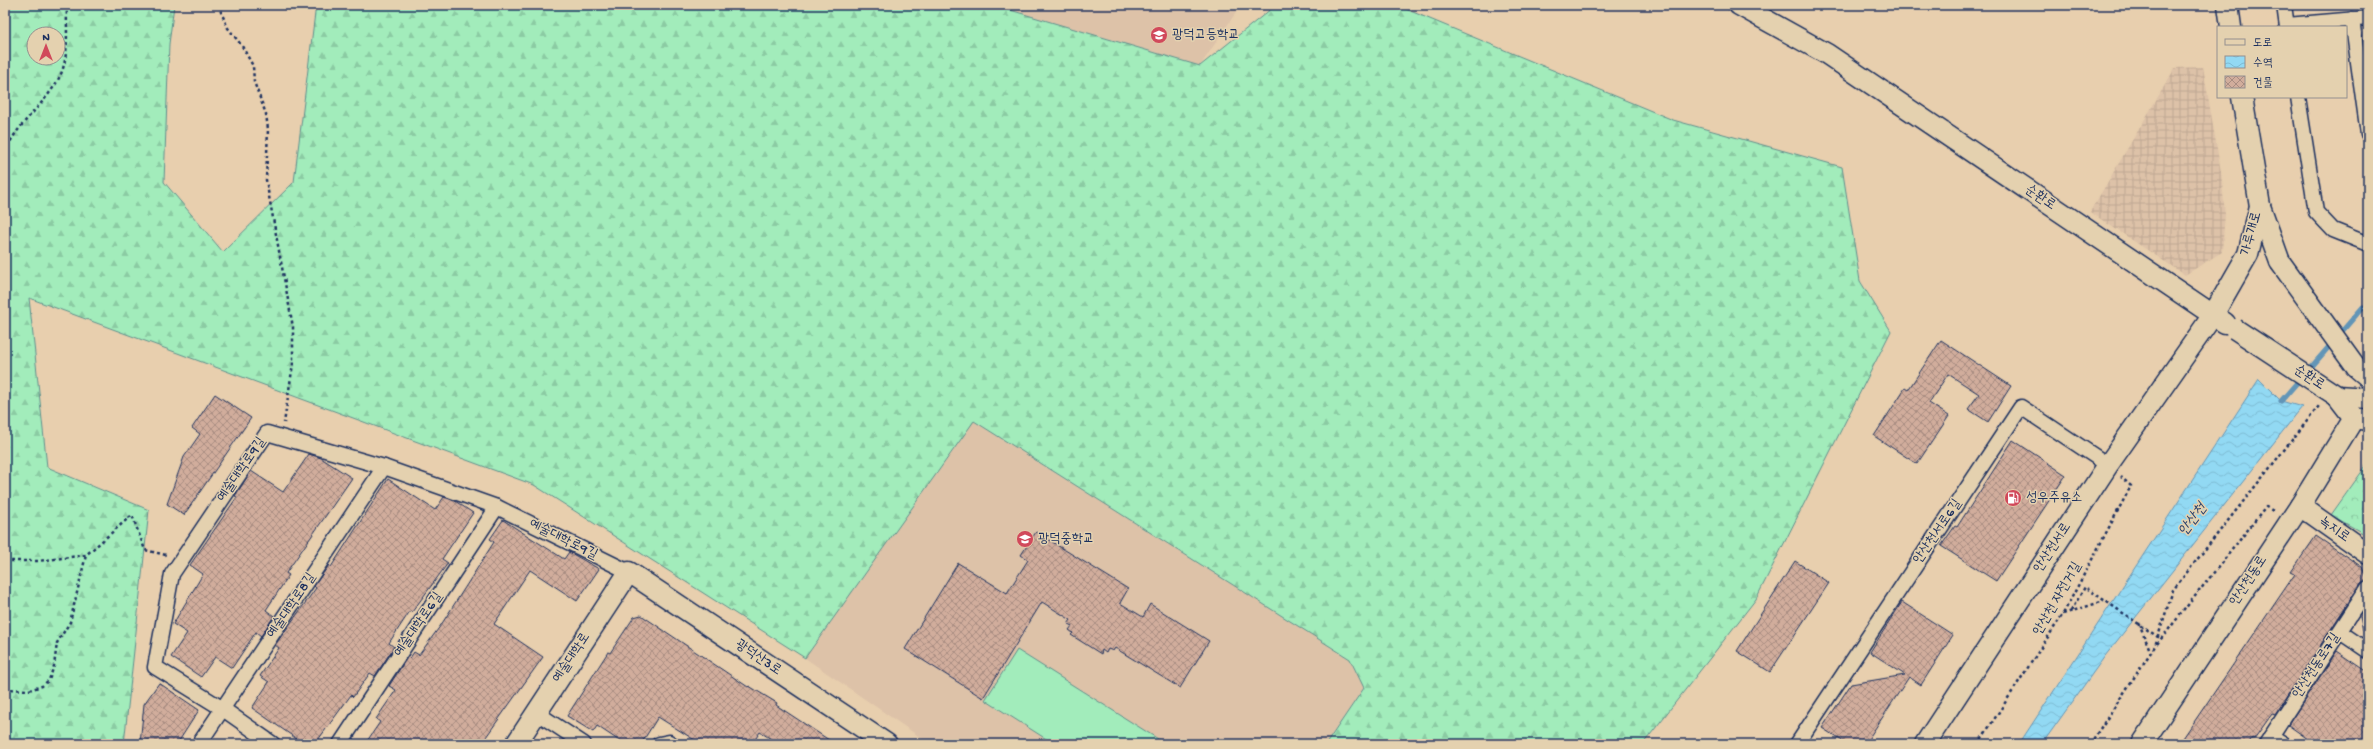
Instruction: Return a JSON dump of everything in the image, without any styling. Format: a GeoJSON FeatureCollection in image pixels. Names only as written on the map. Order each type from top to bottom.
{"type":"FeatureCollection","features":[{"type":"Feature","properties":{"kind":"street","name":"순환로"},"geometry":{"type":"LineString","coordinates":[[1739,5],[1827,54],[2210,319],[2235,329],[2361,419]]}},
{"type":"Feature","properties":{"kind":"street"},"geometry":{"type":"LineString","coordinates":[[2228,5],[2231,26]]}},
{"type":"Feature","properties":{"kind":"street"},"geometry":{"type":"LineString","coordinates":[[2284,5],[2287,26],[2368,18]]}},
{"type":"Feature","properties":{"kind":"street"},"geometry":{"type":"LineString","coordinates":[[2352,19],[2368,134]]}},
{"type":"Feature","properties":{"kind":"street","name":"가루개로"},"geometry":{"type":"LineString","coordinates":[[2210,319],[2248,254],[2260,206],[2242,98]]}},
{"type":"Feature","properties":{"kind":"street"},"geometry":{"type":"LineString","coordinates":[[2298,98],[2316,212],[2333,230],[2368,244]]}},
{"type":"Feature","properties":{"kind":"street"},"geometry":{"type":"LineString","coordinates":[[2260,206],[2280,262],[2362,372]]}},
{"type":"Feature","properties":{"kind":"street","name":"안산천서로"},"geometry":{"type":"LineString","coordinates":[[1924,744],[2108,465],[2210,319]]}},
{"type":"Feature","properties":{"kind":"street","name":"순환로"},"geometry":{"type":"LineString","coordinates":[[2330,398],[2368,398]]}},
{"type":"Feature","properties":{"kind":"street","name":"안산천서로6길"},"geometry":{"type":"LineString","coordinates":[[1797,744],[2022,407],[2108,465]]}},
{"type":"Feature","properties":{"kind":"street","name":"안산천동로"},"geometry":{"type":"LineString","coordinates":[[2142,744],[2300,506],[2361,419]]}},
{"type":"Feature","properties":{"kind":"street","name":"예술대학로9길"},"geometry":{"type":"LineString","coordinates":[[273,744],[222,709],[155,667],[172,574],[267,433],[384,467],[497,507],[628,572]]}},
{"type":"Feature","properties":{"kind":"street","name":"예술대학로8길"},"geometry":{"type":"LineString","coordinates":[[199,744],[384,467]]}},
{"type":"Feature","properties":{"kind":"street","name":"녹지로"},"geometry":{"type":"LineString","coordinates":[[2300,506],[2368,554]]}},
{"type":"Feature","properties":{"kind":"street","name":"예술대학로6길"},"geometry":{"type":"LineString","coordinates":[[340,744],[497,507]]}},
{"type":"Feature","properties":{"kind":"street","name":"예술대학로"},"geometry":{"type":"LineString","coordinates":[[516,744],[628,572]]}},
{"type":"Feature","properties":{"kind":"street","name":"광덕산3로"},"geometry":{"type":"LineString","coordinates":[[628,572],[887,744]]}},
{"type":"Feature","properties":{"kind":"street","name":"안산천동로7길"},"geometry":{"type":"LineString","coordinates":[[2268,740],[2368,588]]}},
{"type":"Feature","properties":{"kind":"street"},"geometry":{"type":"LineString","coordinates":[[2340,632],[2368,651]]}},
{"type":"Feature","properties":{"kind":"street"},"geometry":{"type":"LineString","coordinates":[[537,712],[584,744]]}},
{"type":"Feature","properties":{"kind":"street"},"geometry":{"type":"LineString","coordinates":[[2268,740],[2284,744]]}},
{"type":"Feature","properties":{"kind":"street"},"geometry":{"type":"LineString","coordinates":[[659,744],[669,742],[672,744]]}},
{"type":"Feature","properties":{"kind":"path"},"geometry":{"type":"LineString","coordinates":[[5,8],[13,5]]}},
{"type":"Feature","properties":{"kind":"path"},"geometry":{"type":"LineString","coordinates":[[5,152],[15,134],[60,77],[64,59],[67,5]]}},
{"type":"Feature","properties":{"kind":"path"},"geometry":{"type":"LineString","coordinates":[[218,5],[228,28],[242,46],[253,66],[254,82],[266,114],[268,130],[266,180],[293,327],[293,364],[288,390],[283,438]]}},
{"type":"Feature","properties":{"kind":"path"},"geometry":{"type":"LineString","coordinates":[[2155,646],[2173,590],[2330,398]]}},
{"type":"Feature","properties":{"kind":"path","name":"안산천 자전거길"},"geometry":{"type":"LineString","coordinates":[[1978,744],[2063,614],[2131,486],[2108,465]]}},
{"type":"Feature","properties":{"kind":"path"},"geometry":{"type":"LineString","coordinates":[[2090,744],[2155,646],[2266,507]]}},
{"type":"Feature","properties":{"kind":"path"},"geometry":{"type":"LineString","coordinates":[[5,561],[38,561],[86,554],[132,515],[145,550],[182,558]]}},
{"type":"Feature","properties":{"kind":"path"},"geometry":{"type":"LineString","coordinates":[[5,689],[29,690],[42,686],[49,680],[54,666],[57,644],[70,622],[86,554]]}},
{"type":"Feature","properties":{"kind":"path"},"geometry":{"type":"LineString","coordinates":[[2071,611],[2085,587],[2158,637]]}},
{"type":"Feature","properties":{"kind":"path"},"geometry":{"type":"LineString","coordinates":[[2063,614],[2105,600]]}},
{"type":"Feature","properties":{"kind":"path"},"geometry":{"type":"LineString","coordinates":[[2138,623],[2151,653]]}},
{"type":"Feature","properties":{"kind":"shaded area","name":"광덕고등학교"},"geometry":{"type":"Polygon","coordinates":[[[993,5],[1241,5],[1200,66],[993,5]]]}},
{"type":"Feature","properties":{"kind":"shaded area"},"geometry":{"type":"Polygon","coordinates":[[[2203,67],[2221,172],[2225,214],[2222,252],[2185,275],[2090,212],[2175,68],[2203,67]]]}},
{"type":"Feature","properties":{"kind":"shaded area","name":"광덕중학교"},"geometry":{"type":"Polygon","coordinates":[[[974,421],[1350,659],[1364,688],[1326,744],[930,744],[805,658],[974,421]]]}},
{"type":"Feature","properties":{"kind":"green space"},"geometry":{"type":"Polygon","coordinates":[[[5,5],[174,5],[169,44],[164,182],[223,252],[294,182],[316,5],[993,5],[1200,66],[1276,5],[1396,5],[1673,120],[1842,167],[1860,281],[1891,331],[1756,599],[1643,744],[1326,744],[1364,688],[1350,659],[974,421],[805,658],[534,485],[29,298],[47,467],[149,510],[124,744],[5,744],[5,5]]]}},
{"type":"Feature","properties":{"kind":"green space"},"geometry":{"type":"Polygon","coordinates":[[[2368,463],[2368,536],[2331,515],[2368,463]]]}},
{"type":"Feature","properties":{"kind":"green space"},"geometry":{"type":"Polygon","coordinates":[[[1017,650],[1166,744],[1054,744],[985,700],[1017,650]]]}},
{"type":"Feature","properties":{"kind":"water"},"geometry":{"type":"Polygon","coordinates":[[[2259,379],[2281,401],[2302,407],[2105,656],[2042,744],[2019,744],[2259,379]]]}},
{"type":"Feature","properties":{"kind":"building"},"geometry":{"type":"Polygon","coordinates":[[[1941,340],[2011,386],[1988,422],[1968,409],[1979,394],[1948,374],[1929,403],[1949,416],[1917,464],[1874,436],[1905,388],[1908,390],[1941,340]]]}},
{"type":"Feature","properties":{"kind":"building"},"geometry":{"type":"Polygon","coordinates":[[[215,394],[251,418],[184,515],[167,504],[184,457],[200,434],[192,428],[215,394]]]}},
{"type":"Feature","properties":{"kind":"building","name":"성우주유소"},"geometry":{"type":"Polygon","coordinates":[[[2013,440],[2066,475],[1996,581],[1941,546],[1955,526],[1957,527],[2013,440]]]}},
{"type":"Feature","properties":{"kind":"building"},"geometry":{"type":"Polygon","coordinates":[[[309,454],[321,458],[352,478],[286,573],[289,575],[266,610],[274,616],[261,636],[256,632],[232,668],[215,657],[201,677],[171,657],[187,633],[173,624],[203,574],[190,565],[237,497],[235,496],[251,471],[283,492],[309,454]]]}},
{"type":"Feature","properties":{"kind":"building"},"geometry":{"type":"Polygon","coordinates":[[[388,479],[435,510],[444,497],[455,501],[473,513],[442,559],[448,563],[412,612],[410,611],[389,643],[394,647],[375,676],[370,673],[353,697],[351,695],[315,744],[304,744],[252,708],[269,682],[260,676],[279,648],[275,645],[316,588],[314,586],[329,565],[331,567],[388,479]]]}},
{"type":"Feature","properties":{"kind":"building"},"geometry":{"type":"Polygon","coordinates":[[[503,520],[564,559],[569,552],[599,569],[577,601],[530,570],[494,624],[543,657],[481,744],[365,744],[380,722],[376,719],[396,690],[389,686],[408,656],[410,658],[414,652],[419,655],[441,625],[494,542],[490,539],[503,520]]]}},
{"type":"Feature","properties":{"kind":"building"},"geometry":{"type":"Polygon","coordinates":[[[1036,532],[1128,589],[1120,603],[1143,617],[1150,604],[1209,641],[1180,688],[1115,648],[1113,651],[1108,649],[1106,653],[1102,650],[1101,654],[1071,635],[1073,633],[1069,630],[1072,626],[1068,624],[1071,620],[1042,602],[983,698],[905,649],[958,563],[1007,593],[1028,560],[1021,555],[1036,532]]]}},
{"type":"Feature","properties":{"kind":"building"},"geometry":{"type":"Polygon","coordinates":[[[2316,536],[2362,567],[2367,580],[2361,583],[2275,715],[2272,714],[2254,739],[2252,738],[2248,744],[2179,744],[2295,574],[2291,572],[2316,536]]]}},
{"type":"Feature","properties":{"kind":"building"},"geometry":{"type":"Polygon","coordinates":[[[1795,561],[1829,583],[1770,672],[1737,651],[1795,561]]]}},
{"type":"Feature","properties":{"kind":"building"},"geometry":{"type":"Polygon","coordinates":[[[1902,602],[1953,635],[1921,685],[1909,677],[1865,744],[1847,744],[1822,728],[1851,684],[1905,675],[1870,652],[1902,602]]]}},
{"type":"Feature","properties":{"kind":"building"},"geometry":{"type":"Polygon","coordinates":[[[2368,604],[2368,630],[2363,630],[2360,617],[2368,604]]]}},
{"type":"Feature","properties":{"kind":"building"},"geometry":{"type":"Polygon","coordinates":[[[641,615],[748,687],[749,686],[777,703],[776,705],[835,744],[779,744],[760,732],[752,744],[701,744],[658,717],[641,744],[624,744],[597,726],[593,732],[567,716],[608,652],[610,653],[634,617],[641,615]]]}},
{"type":"Feature","properties":{"kind":"building"},"geometry":{"type":"Polygon","coordinates":[[[2337,651],[2368,672],[2368,744],[2315,744],[2288,725],[2337,651]]]}},
{"type":"Feature","properties":{"kind":"building"},"geometry":{"type":"Polygon","coordinates":[[[159,683],[199,710],[177,744],[140,744],[144,704],[159,683]]]}},
{"type":"Feature","properties":{"kind":"waterway","name":"안산천"},"geometry":{"type":"LineString","coordinates":[[2338,336],[2363,307],[2368,307]]}},
{"type":"Feature","properties":{"kind":"waterway","name":"안산천"},"geometry":{"type":"LineString","coordinates":[[2307,372],[2333,342]]}},
{"type":"Feature","properties":{"kind":"waterway","name":"안산천"},"geometry":{"type":"LineString","coordinates":[[2281,401],[2301,378]]}},
{"type":"Feature","properties":{"kind":"place","name":"광덕고등학교"},"geometry":{"type":"Point","coordinates":[1159,35]}},
{"type":"Feature","properties":{"kind":"place","name":"성우주유소"},"geometry":{"type":"Point","coordinates":[2013,498]}},
{"type":"Feature","properties":{"kind":"place","name":"광덕중학교"},"geometry":{"type":"Point","coordinates":[1025,539]}}]}
